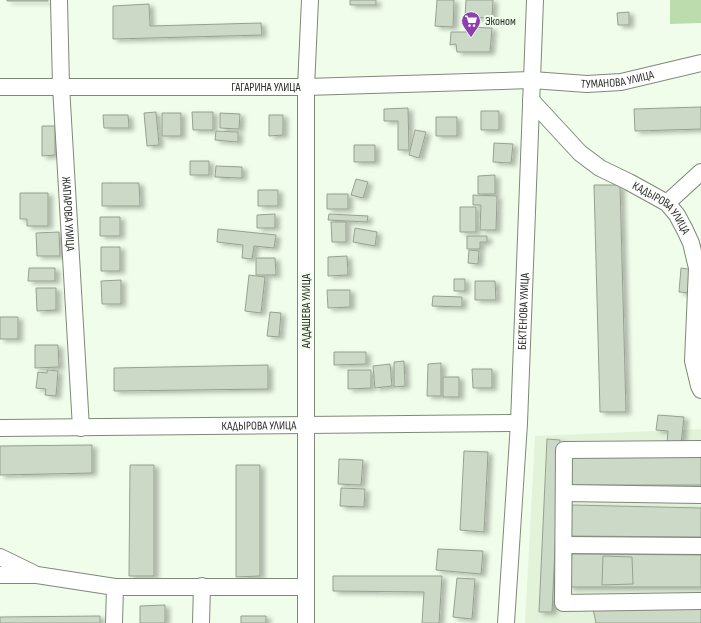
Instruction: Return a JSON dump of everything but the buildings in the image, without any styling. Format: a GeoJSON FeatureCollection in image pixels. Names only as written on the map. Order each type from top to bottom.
{"type":"FeatureCollection","features":[{"type":"Feature","properties":{"kind":"street","name":"ЖАПАРОВА УЛИЦА"},"geometry":{"type":"LineString","coordinates":[[59,0],[61,86],[81,428]]}},
{"type":"Feature","properties":{"kind":"street","name":"АЛДАШЕВА УЛИЦА"},"geometry":{"type":"LineString","coordinates":[[306,623],[306,87],[310,0]]}},
{"type":"Feature","properties":{"kind":"street","name":"БЕКТЕНОВА УЛИЦА"},"geometry":{"type":"LineString","coordinates":[[506,623],[518,423],[535,0]]}},
{"type":"Feature","properties":{"kind":"street","name":"ТУМАНОВА УЛИЦА"},"geometry":{"type":"LineString","coordinates":[[532,80],[587,84],[621,82],[701,63]]}},
{"type":"Feature","properties":{"kind":"street","name":"ГАГАРИНА УЛИЦА"},"geometry":{"type":"LineString","coordinates":[[0,87],[306,87],[532,80]]}},
{"type":"Feature","properties":{"kind":"street","name":"КАДЫРОВА УЛИЦА"},"geometry":{"type":"LineString","coordinates":[[531,100],[580,153],[600,168],[667,203],[677,215],[686,230],[697,268],[693,362],[698,386],[701,390]]}},
{"type":"Feature","properties":{"kind":"street"},"geometry":{"type":"LineString","coordinates":[[667,203],[701,172]]}},
{"type":"Feature","properties":{"kind":"street","name":"КАДЫРОВА УЛИЦА"},"geometry":{"type":"LineString","coordinates":[[0,428],[518,423]]}},
{"type":"Feature","properties":{"kind":"street"},"geometry":{"type":"LineString","coordinates":[[701,449],[564,450],[563,603],[701,601]]}},
{"type":"Feature","properties":{"kind":"street"},"geometry":{"type":"LineString","coordinates":[[564,493],[701,495]]}},
{"type":"Feature","properties":{"kind":"street"},"geometry":{"type":"LineString","coordinates":[[564,545],[701,546]]}},
{"type":"Feature","properties":{"kind":"street"},"geometry":{"type":"LineString","coordinates":[[0,557],[37,575]]}},
{"type":"Feature","properties":{"kind":"street"},"geometry":{"type":"LineString","coordinates":[[0,575],[37,575],[115,587],[306,587]]}},
{"type":"Feature","properties":{"kind":"street"},"geometry":{"type":"LineString","coordinates":[[201,623],[202,586]]}},
{"type":"Feature","properties":{"kind":"street"},"geometry":{"type":"LineString","coordinates":[[114,623],[115,587]]}},
{"type":"Feature","properties":{"kind":"shaded area"},"geometry":{"type":"Polygon","coordinates":[[[701,429],[701,623],[525,623],[535,436],[701,429]]]}},
{"type":"Feature","properties":{"kind":"green space"},"geometry":{"type":"Polygon","coordinates":[[[670,0],[701,0],[701,23],[670,24],[670,0]]]}},
{"type":"Feature","properties":{"kind":"place","name":"Эконом"},"geometry":{"type":"Point","coordinates":[471,38]}}]}
